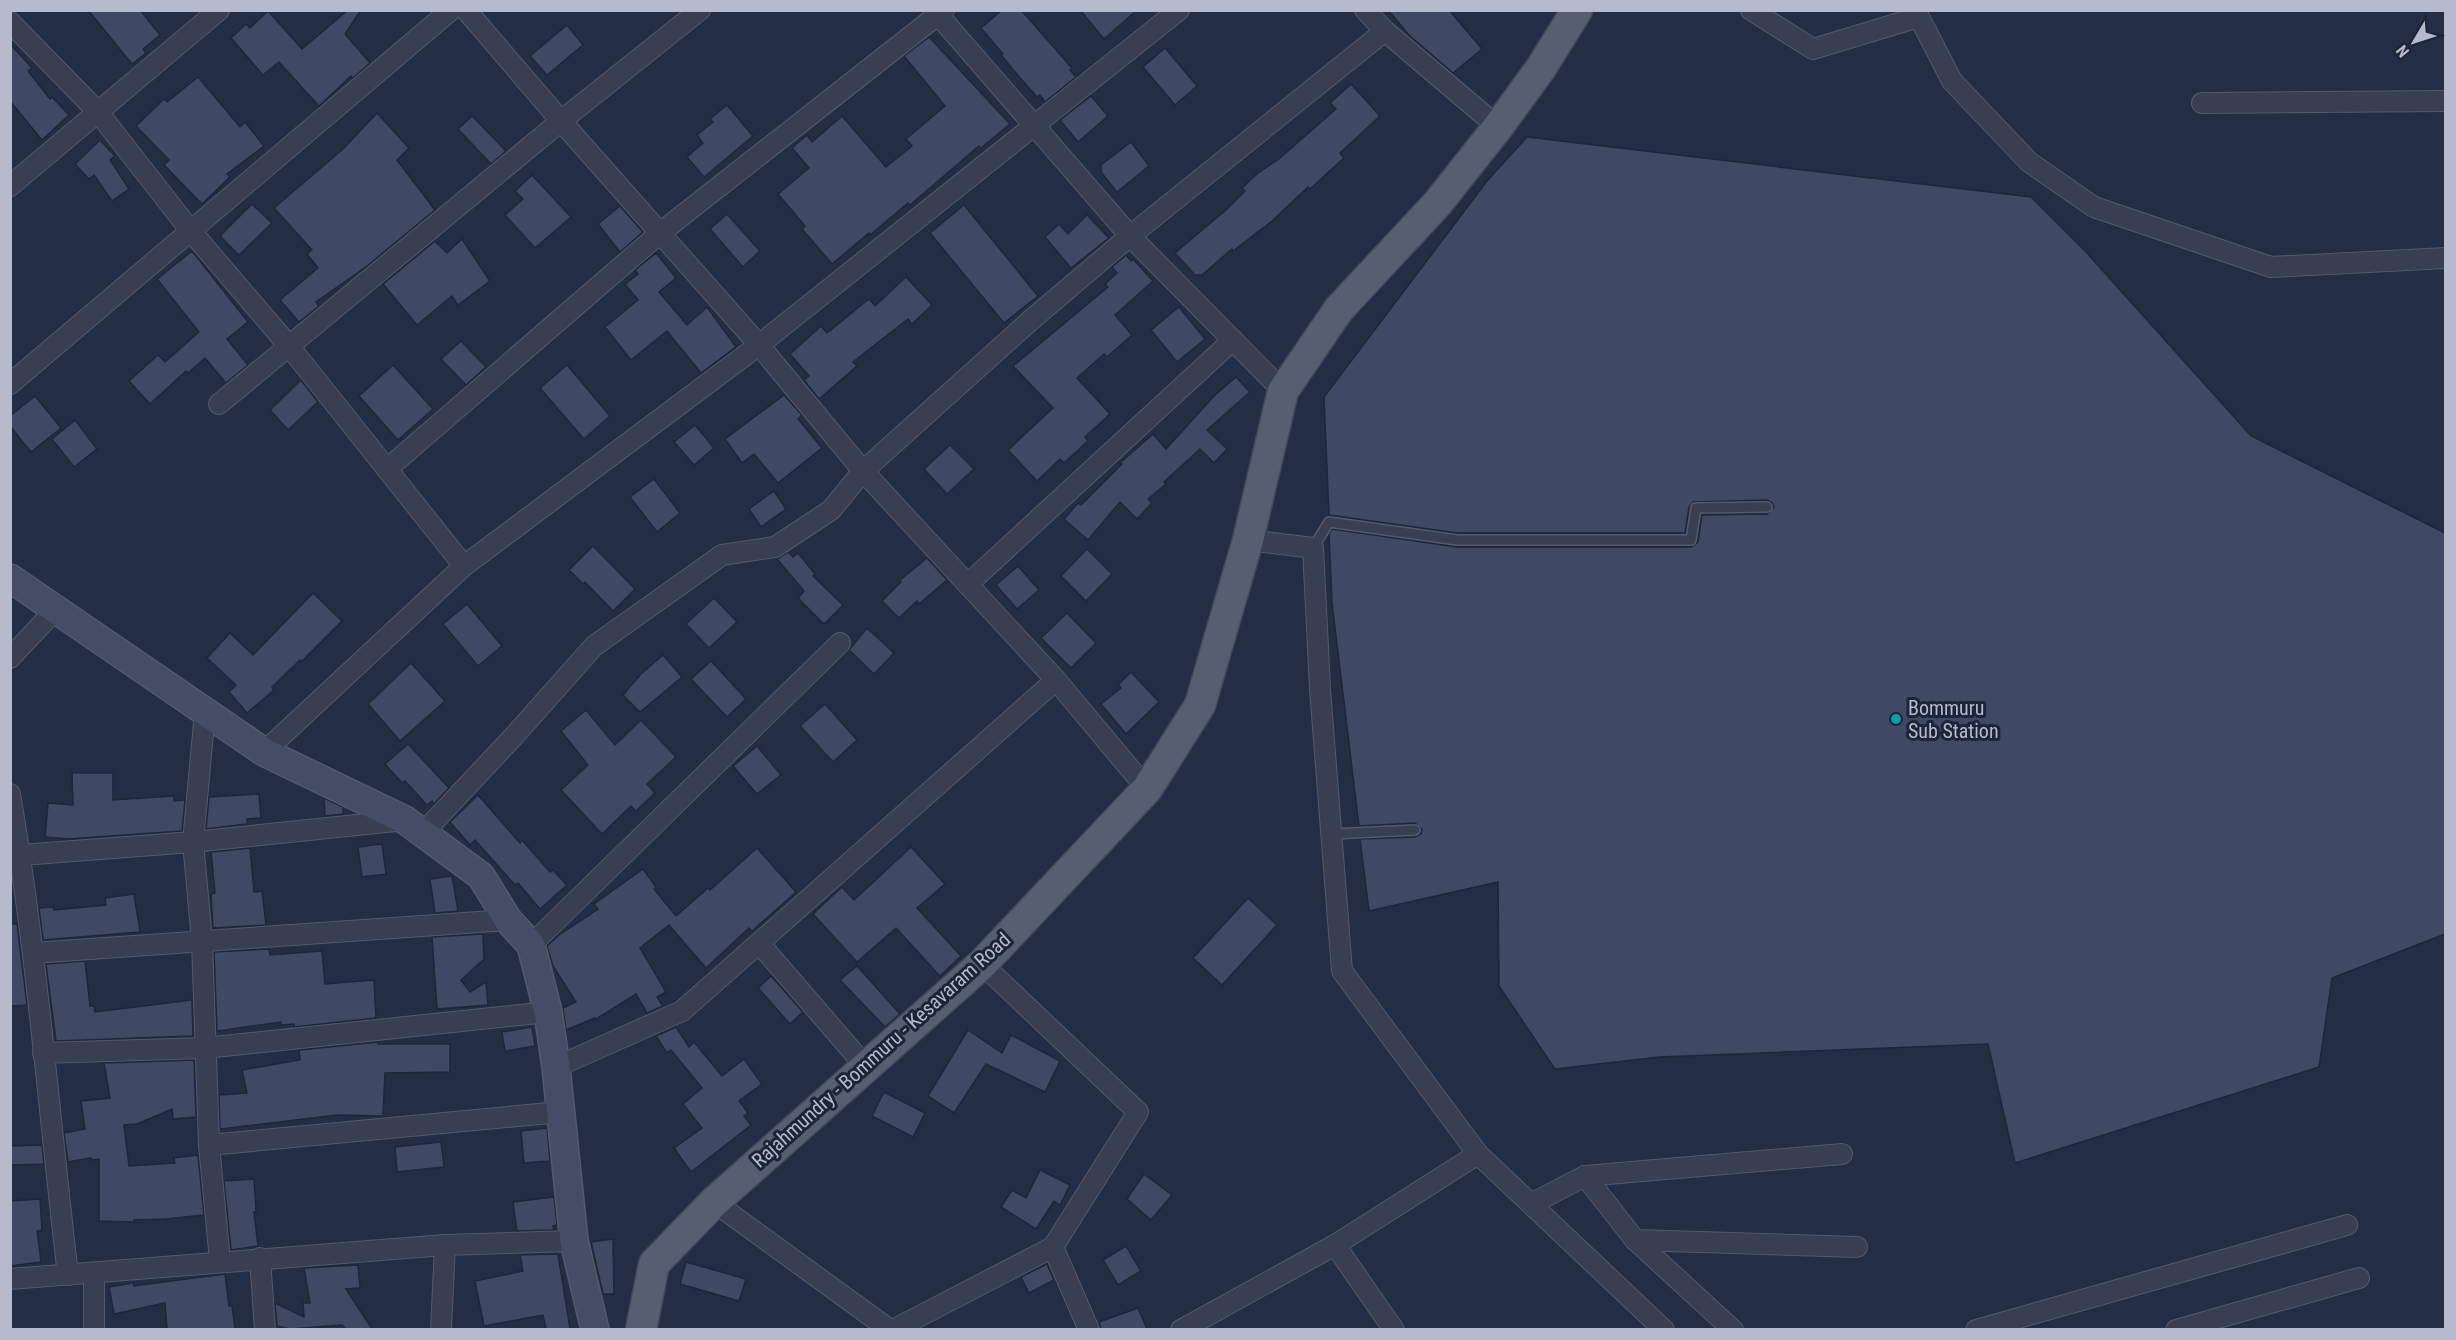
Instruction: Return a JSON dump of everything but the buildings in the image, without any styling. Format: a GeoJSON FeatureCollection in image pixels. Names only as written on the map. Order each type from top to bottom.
{"type":"FeatureCollection","features":[{"type":"Feature","properties":{"kind":"main road","name":"Rajahmundry - Bommuru - Kesavaram Road"},"geometry":{"type":"LineString","coordinates":[[641,1329],[654,1264],[714,1202],[982,964],[1147,789],[1200,705],[1248,540],[1283,391],[1339,309],[1437,204],[1498,128],[1541,68],[1577,10]]}},
{"type":"Feature","properties":{"kind":"main road"},"geometry":{"type":"LineString","coordinates":[[10,578],[57,608],[264,752],[414,826],[481,876],[508,920],[531,945],[548,1012],[574,1241],[595,1329]]}},
{"type":"Feature","properties":{"kind":"street"},"geometry":{"type":"LineString","coordinates":[[10,186],[219,10]]}},
{"type":"Feature","properties":{"kind":"street"},"geometry":{"type":"LineString","coordinates":[[10,384],[451,10]]}},
{"type":"Feature","properties":{"kind":"street"},"geometry":{"type":"LineString","coordinates":[[466,10],[759,345],[863,471],[1056,680],[1147,789]]}},
{"type":"Feature","properties":{"kind":"street"},"geometry":{"type":"LineString","coordinates":[[219,404],[699,10]]}},
{"type":"Feature","properties":{"kind":"street"},"geometry":{"type":"LineString","coordinates":[[264,752],[464,567],[759,345],[1179,10]]}},
{"type":"Feature","properties":{"kind":"street"},"geometry":{"type":"LineString","coordinates":[[1365,10],[1385,31],[1498,128]]}},
{"type":"Feature","properties":{"kind":"street"},"geometry":{"type":"LineString","coordinates":[[1751,10],[1813,49],[1918,17],[1953,81],[2029,162],[2094,207],[2271,267],[2445,258]]}},
{"type":"Feature","properties":{"kind":"street"},"geometry":{"type":"LineString","coordinates":[[387,469],[660,233],[939,12],[1130,236],[1283,391]]}},
{"type":"Feature","properties":{"kind":"street"},"geometry":{"type":"LineString","coordinates":[[10,22],[98,112],[190,230],[289,345],[464,567]]}},
{"type":"Feature","properties":{"kind":"street"},"geometry":{"type":"LineString","coordinates":[[21,855],[414,826],[514,736],[594,646],[722,555],[774,548],[831,510],[863,471],[1031,320],[1130,236],[1385,31]]}},
{"type":"Feature","properties":{"kind":"street"},"geometry":{"type":"LineString","coordinates":[[2202,103],[2445,101]]}},
{"type":"Feature","properties":{"kind":"street"},"geometry":{"type":"LineString","coordinates":[[968,584],[1233,340]]}},
{"type":"Feature","properties":{"kind":"street"},"geometry":{"type":"LineString","coordinates":[[1248,540],[1313,548],[1320,689],[1342,971],[1478,1154],[1664,1329]]}},
{"type":"Feature","properties":{"kind":"street"},"geometry":{"type":"LineString","coordinates":[[10,658],[57,608]]}},
{"type":"Feature","properties":{"kind":"street"},"geometry":{"type":"LineString","coordinates":[[531,945],[840,644]]}},
{"type":"Feature","properties":{"kind":"street"},"geometry":{"type":"LineString","coordinates":[[556,1067],[682,1011],[1056,680]]}},
{"type":"Feature","properties":{"kind":"street"},"geometry":{"type":"LineString","coordinates":[[205,712],[193,842],[202,941],[209,1145],[220,1261]]}},
{"type":"Feature","properties":{"kind":"street"},"geometry":{"type":"LineString","coordinates":[[10,794],[21,855],[33,953],[68,1275]]}},
{"type":"Feature","properties":{"kind":"street"},"geometry":{"type":"LineString","coordinates":[[33,953],[508,920]]}},
{"type":"Feature","properties":{"kind":"street"},"geometry":{"type":"LineString","coordinates":[[759,943],[866,1067]]}},
{"type":"Feature","properties":{"kind":"street"},"geometry":{"type":"LineString","coordinates":[[714,1202],[892,1329],[1053,1247],[1138,1112],[982,964]]}},
{"type":"Feature","properties":{"kind":"street"},"geometry":{"type":"LineString","coordinates":[[43,1053],[205,1048],[548,1012]]}},
{"type":"Feature","properties":{"kind":"street"},"geometry":{"type":"LineString","coordinates":[[209,1145],[560,1112]]}},
{"type":"Feature","properties":{"kind":"street"},"geometry":{"type":"LineString","coordinates":[[1181,1329],[1335,1245],[1478,1154]]}},
{"type":"Feature","properties":{"kind":"street"},"geometry":{"type":"LineString","coordinates":[[1531,1204],[1585,1176],[1842,1154]]}},
{"type":"Feature","properties":{"kind":"street"},"geometry":{"type":"LineString","coordinates":[[1585,1176],[1635,1240],[1733,1329]]}},
{"type":"Feature","properties":{"kind":"street"},"geometry":{"type":"LineString","coordinates":[[1976,1329],[2347,1225]]}},
{"type":"Feature","properties":{"kind":"street"},"geometry":{"type":"LineString","coordinates":[[1635,1240],[1857,1247]]}},
{"type":"Feature","properties":{"kind":"street"},"geometry":{"type":"LineString","coordinates":[[10,1279],[445,1245],[574,1241]]}},
{"type":"Feature","properties":{"kind":"street"},"geometry":{"type":"LineString","coordinates":[[441,1329],[445,1245]]}},
{"type":"Feature","properties":{"kind":"street"},"geometry":{"type":"LineString","coordinates":[[1335,1245],[1394,1329]]}},
{"type":"Feature","properties":{"kind":"street"},"geometry":{"type":"LineString","coordinates":[[1053,1247],[1089,1329]]}},
{"type":"Feature","properties":{"kind":"street"},"geometry":{"type":"LineString","coordinates":[[260,1258],[265,1329]]}},
{"type":"Feature","properties":{"kind":"street"},"geometry":{"type":"LineString","coordinates":[[94,1273],[94,1329]]}},
{"type":"Feature","properties":{"kind":"street"},"geometry":{"type":"LineString","coordinates":[[2176,1329],[2359,1278]]}},
{"type":"Feature","properties":{"kind":"lane"},"geometry":{"type":"LineString","coordinates":[[1313,548],[1329,522],[1457,540],[1691,540],[1696,508],[1767,507]]}},
{"type":"Feature","properties":{"kind":"lane"},"geometry":{"type":"LineString","coordinates":[[1332,834],[1415,830]]}},
{"type":"Feature","properties":{"kind":"place","name":"Bommuru Sub Station"},"geometry":{"type":"Point","coordinates":[1896,719]}}]}
